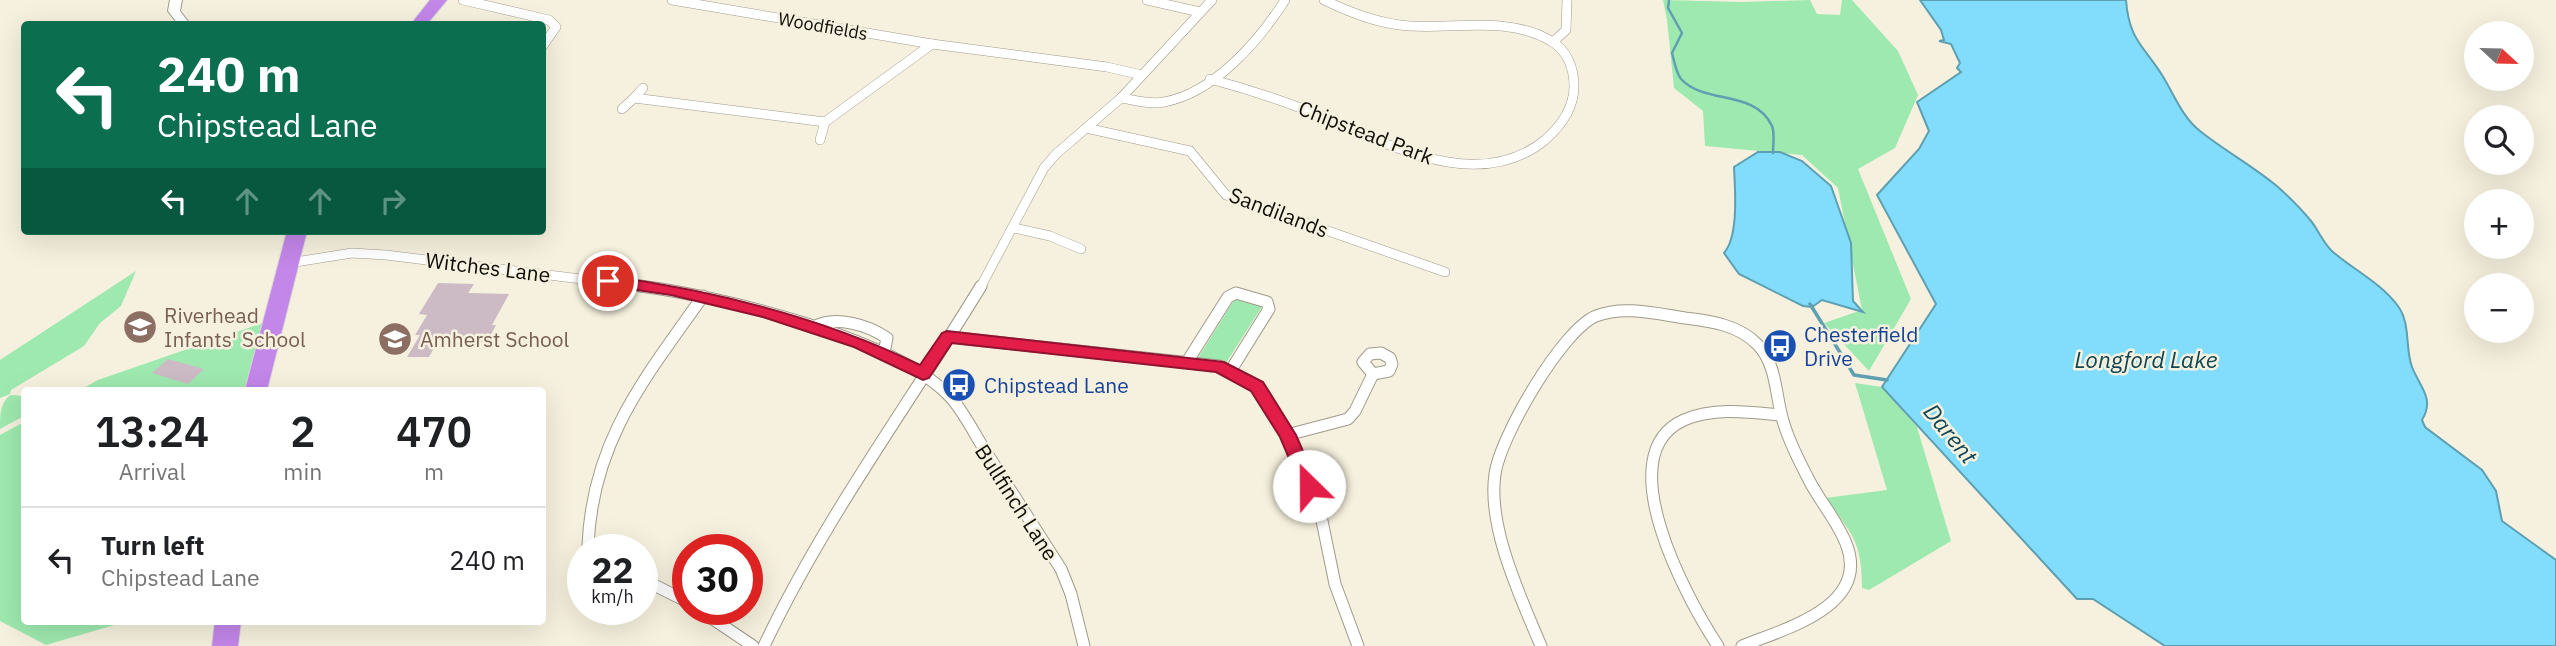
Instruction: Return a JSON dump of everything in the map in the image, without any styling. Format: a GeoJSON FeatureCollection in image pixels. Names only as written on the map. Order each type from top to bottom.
{"type":"FeatureCollection","features":[{"type":"Feature","properties":{"kind":"highway"},"geometry":{"type":"LineString","coordinates":[[422,21],[439,0]]}},
{"type":"Feature","properties":{"kind":"highway"},"geometry":{"type":"LineString","coordinates":[[257,387],[296,235]]}},
{"type":"Feature","properties":{"kind":"highway"},"geometry":{"type":"LineString","coordinates":[[225,646],[228,625]]}},
{"type":"Feature","properties":{"kind":"main road"},"geometry":{"type":"LineString","coordinates":[[176,0],[174,10],[182,21]]}},
{"type":"Feature","properties":{"kind":"street"},"geometry":{"type":"LineString","coordinates":[[463,0],[549,20],[556,27],[546,41]]}},
{"type":"Feature","properties":{"kind":"street","name":"Woodfields"},"geometry":{"type":"LineString","coordinates":[[663,9],[672,0],[932,44],[1107,66],[1142,75]]}},
{"type":"Feature","properties":{"kind":"street"},"geometry":{"type":"LineString","coordinates":[[1147,0],[1200,12]]}},
{"type":"Feature","properties":{"kind":"street"},"geometry":{"type":"LineString","coordinates":[[764,646],[789,593],[1014,228],[1044,168],[1121,98],[1212,0]]}},
{"type":"Feature","properties":{"kind":"street"},"geometry":{"type":"LineString","coordinates":[[1121,98],[1154,103],[1168,101],[1210,79],[1262,32],[1285,0]]}},
{"type":"Feature","properties":{"kind":"street"},"geometry":{"type":"LineString","coordinates":[[1324,0],[1357,16],[1394,24],[1514,28],[1530,31],[1553,42],[1566,30],[1567,0]]}},
{"type":"Feature","properties":{"kind":"street","name":"Chipstead Park"},"geometry":{"type":"LineString","coordinates":[[1210,79],[1292,104],[1423,156],[1458,164],[1487,165],[1529,154],[1552,133],[1571,107],[1574,93],[1573,68],[1570,59],[1553,42]]}},
{"type":"Feature","properties":{"kind":"street"},"geometry":{"type":"LineString","coordinates":[[820,140],[825,122],[932,44]]}},
{"type":"Feature","properties":{"kind":"street"},"geometry":{"type":"LineString","coordinates":[[622,109],[643,88]]}},
{"type":"Feature","properties":{"kind":"street"},"geometry":{"type":"LineString","coordinates":[[634,99],[825,122]]}},
{"type":"Feature","properties":{"kind":"street","name":"Sandilands"},"geometry":{"type":"LineString","coordinates":[[1086,128],[1190,151],[1200,159],[1209,176],[1226,195],[1445,272]]}},
{"type":"Feature","properties":{"kind":"street"},"geometry":{"type":"LineString","coordinates":[[1014,228],[1050,236],[1081,249]]}},
{"type":"Feature","properties":{"kind":"street","name":"Witches Lane"},"geometry":{"type":"LineString","coordinates":[[289,263],[352,254],[390,256],[656,287],[703,296],[814,327],[884,354],[923,373]]}},
{"type":"Feature","properties":{"kind":"street"},"geometry":{"type":"LineString","coordinates":[[1187,362],[1228,297],[1236,293],[1267,302],[1269,309],[1231,370]]}},
{"type":"Feature","properties":{"kind":"street"},"geometry":{"type":"LineString","coordinates":[[587,534],[586,523],[595,485],[611,438],[634,397],[703,296]]}},
{"type":"Feature","properties":{"kind":"street"},"geometry":{"type":"LineString","coordinates":[[1541,646],[1513,575],[1500,523],[1495,472],[1550,362],[1575,331],[1588,320],[1621,313],[1660,314],[1728,326],[1750,338],[1773,366],[1780,415],[1814,492],[1849,549],[1852,574],[1840,597],[1826,609],[1742,646]]}},
{"type":"Feature","properties":{"kind":"street"},"geometry":{"type":"LineString","coordinates":[[814,327],[821,321],[832,320],[881,334],[887,338],[884,354]]}},
{"type":"Feature","properties":{"kind":"street"},"geometry":{"type":"LineString","coordinates":[[947,337],[1187,362],[1231,370],[1257,386],[1287,435],[1320,511],[1335,584],[1358,646]]}},
{"type":"Feature","properties":{"kind":"street","name":"Bullfinch Lane"},"geometry":{"type":"LineString","coordinates":[[923,373],[951,399],[1061,569],[1071,594],[1084,646]]}},
{"type":"Feature","properties":{"kind":"street"},"geometry":{"type":"LineString","coordinates":[[1287,435],[1348,419],[1355,411],[1373,374]]}},
{"type":"Feature","properties":{"kind":"street"},"geometry":{"type":"LineString","coordinates":[[1718,646],[1694,608],[1662,531],[1651,492],[1653,450],[1669,428],[1695,416],[1742,412],[1780,415]]}},
{"type":"Feature","properties":{"kind":"street"},"geometry":{"type":"LineString","coordinates":[[722,625],[753,646]]}},
{"type":"Feature","properties":{"kind":"green space"},"geometry":{"type":"Polygon","coordinates":[[[1663,0],[1810,0],[1817,14],[1840,15],[1842,0],[1852,0],[1898,51],[1918,95],[1895,148],[1858,169],[1911,299],[1869,371],[1824,323],[1862,310],[1838,188],[1802,155],[1705,146],[1703,111],[1674,88],[1663,0]]]}},
{"type":"Feature","properties":{"kind":"green space"},"geometry":{"type":"Polygon","coordinates":[[[136,271],[121,306],[100,323],[84,346],[0,398],[0,360],[136,271]]]}},
{"type":"Feature","properties":{"kind":"green space"},"geometry":{"type":"Polygon","coordinates":[[[1236,297],[1263,305],[1226,363],[1198,358],[1236,297]]]}},
{"type":"Feature","properties":{"kind":"green space"},"geometry":{"type":"Polygon","coordinates":[[[277,318],[258,387],[85,387],[98,380],[277,318]]]}},
{"type":"Feature","properties":{"kind":"green space"},"geometry":{"type":"Polygon","coordinates":[[[1855,383],[1882,387],[1917,427],[1951,541],[1869,590],[1862,588],[1860,559],[1854,539],[1825,498],[1887,490],[1855,383]]]}},
{"type":"Feature","properties":{"kind":"green space"},"geometry":{"type":"Polygon","coordinates":[[[11,395],[21,396],[21,418],[0,429],[1,413],[11,395]]]}},
{"type":"Feature","properties":{"kind":"green space"},"geometry":{"type":"Polygon","coordinates":[[[21,424],[21,625],[114,625],[46,645],[0,621],[0,435],[21,424]]]}},
{"type":"Feature","properties":{"kind":"water","name":"Longford Lake"},"geometry":{"type":"Polygon","coordinates":[[[1920,0],[2126,0],[2130,24],[2138,41],[2194,125],[2278,187],[2314,225],[2333,252],[2376,284],[2398,306],[2405,321],[2412,367],[2427,399],[2426,413],[2422,420],[2425,427],[2482,470],[2496,491],[2502,521],[2556,560],[2556,646],[2165,646],[2093,599],[2077,599],[1882,387],[1936,304],[1877,195],[1919,149],[1929,131],[1917,102],[1961,72],[1957,68],[1960,63],[1951,44],[1939,41],[1944,40],[1941,30],[1920,0]]]}},
{"type":"Feature","properties":{"kind":"water"},"geometry":{"type":"Polygon","coordinates":[[[1758,152],[1780,152],[1802,161],[1831,186],[1851,243],[1853,301],[1863,312],[1822,300],[1812,307],[1803,306],[1739,274],[1724,253],[1729,245],[1734,224],[1734,167],[1758,152]]]}},
{"type":"Feature","properties":{"kind":"building","name":"Amherst School"},"geometry":{"type":"Polygon","coordinates":[[[438,283],[474,284],[468,293],[509,294],[492,325],[496,325],[487,342],[438,341],[429,357],[407,357],[420,335],[415,335],[427,315],[419,314],[438,283]]]}},
{"type":"Feature","properties":{"kind":"building"},"geometry":{"type":"Polygon","coordinates":[[[168,359],[204,369],[188,384],[152,373],[168,359]]]}},
{"type":"Feature","properties":{"kind":"waterway","name":"Darent"},"geometry":{"type":"LineString","coordinates":[[1669,0],[1668,8],[1682,33],[1672,53],[1681,79],[1691,87],[1742,102],[1764,114],[1773,129],[1773,153]]}},
{"type":"Feature","properties":{"kind":"waterway","name":"Darent"},"geometry":{"type":"LineString","coordinates":[[1810,304],[1854,375],[1887,380]]}},
{"type":"Feature","properties":{"kind":"place","name":"Riverhead Infants' School"},"geometry":{"type":"Point","coordinates":[140,327]}},
{"type":"Feature","properties":{"kind":"place","name":"Amherst School"},"geometry":{"type":"Point","coordinates":[395,339]}},
{"type":"Feature","properties":{"kind":"place","name":"Chesterfield Drive"},"geometry":{"type":"Point","coordinates":[1780,346]}},
{"type":"Feature","properties":{"kind":"place","name":"Chipstead Lane"},"geometry":{"type":"Point","coordinates":[959,385]}},
{"type":"Feature","properties":{"kind":"route"},"geometry":{"type":"LineString","coordinates":[[608,281],[703,296],[765,312],[859,342],[923,373],[947,337],[1219,366],[1257,386],[1287,435],[1309,486]]}}]}
